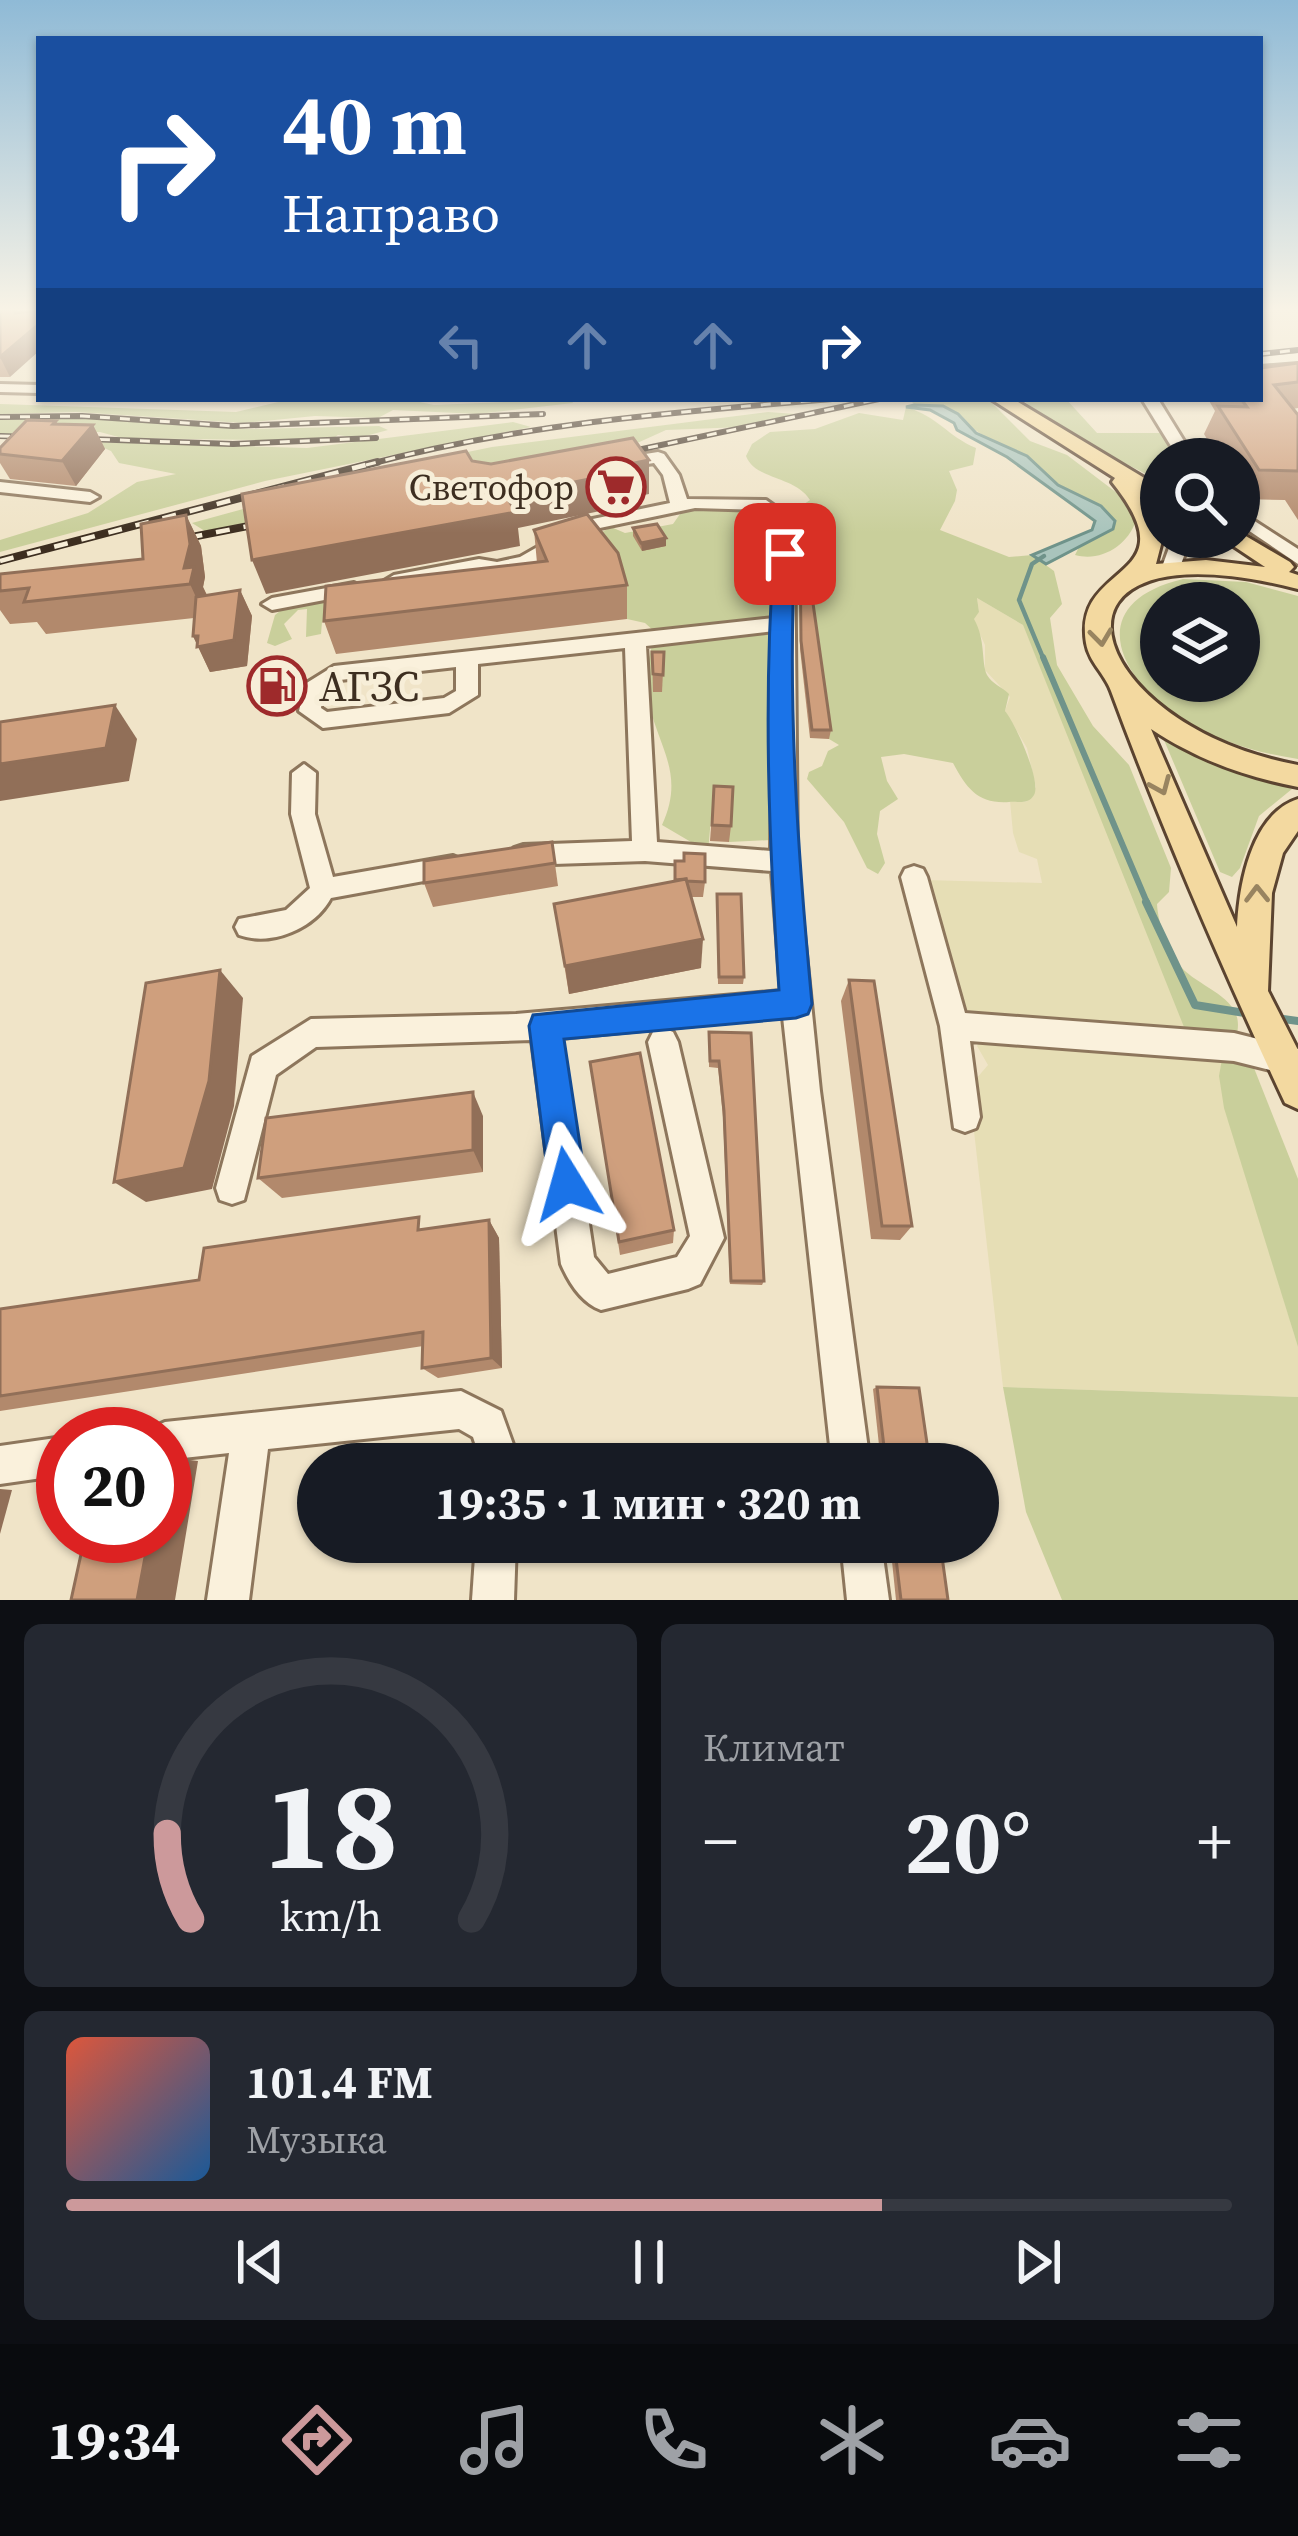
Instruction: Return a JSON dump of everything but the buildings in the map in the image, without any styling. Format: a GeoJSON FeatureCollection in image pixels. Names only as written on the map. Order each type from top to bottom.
{"type":"FeatureCollection","features":[{"type":"Feature","properties":{"kind":"main road"},"geometry":{"type":"LineString","coordinates":[[1005,402],[1140,485]]}},
{"type":"Feature","properties":{"kind":"main road"},"geometry":{"type":"LineString","coordinates":[[1101,462],[1132,490],[1152,517],[1151,555],[1136,576]]}},
{"type":"Feature","properties":{"kind":"main road"},"geometry":{"type":"LineString","coordinates":[[1260,555],[1298,579]]}},
{"type":"Feature","properties":{"kind":"main road"},"geometry":{"type":"LineString","coordinates":[[1277,1040],[1211,909],[1099,643],[1098,617],[1112,592],[1136,576],[1171,567],[1228,566],[1298,579]]}},
{"type":"Feature","properties":{"kind":"main road"},"geometry":{"type":"LineString","coordinates":[[1116,678],[1154,716],[1187,738],[1256,767],[1298,776]]}},
{"type":"Feature","properties":{"kind":"main road"},"geometry":{"type":"LineString","coordinates":[[1277,1040],[1257,872],[1277,830],[1298,811]]}},
{"type":"Feature","properties":{"kind":"street"},"geometry":{"type":"LineString","coordinates":[[0,388],[36,389]]}},
{"type":"Feature","properties":{"kind":"street"},"geometry":{"type":"LineString","coordinates":[[1152,402],[1174,438]]}},
{"type":"Feature","properties":{"kind":"street"},"geometry":{"type":"LineString","coordinates":[[603,466],[658,457],[680,506]]}},
{"type":"Feature","properties":{"kind":"street"},"geometry":{"type":"LineString","coordinates":[[0,487],[90,496]]}},
{"type":"Feature","properties":{"kind":"street"},"geometry":{"type":"LineString","coordinates":[[272,604],[479,565],[497,568],[526,562],[589,524],[680,506],[776,509],[784,520],[780,624],[784,862],[796,1004],[848,1443]]}},
{"type":"Feature","properties":{"kind":"street"},"geometry":{"type":"LineString","coordinates":[[1260,531],[1298,558]]}},
{"type":"Feature","properties":{"kind":"street"},"geometry":{"type":"LineString","coordinates":[[1171,567],[1174,558]]}},
{"type":"Feature","properties":{"kind":"street"},"geometry":{"type":"LineString","coordinates":[[467,659],[466,695],[449,705],[323,720],[310,711],[313,689],[334,674],[635,639],[780,624]]}},
{"type":"Feature","properties":{"kind":"street"},"geometry":{"type":"LineString","coordinates":[[635,639],[645,851]]}},
{"type":"Feature","properties":{"kind":"street"},"geometry":{"type":"LineString","coordinates":[[248,926],[293,923],[314,909],[323,889],[302,814],[304,773]]}},
{"type":"Feature","properties":{"kind":"street"},"geometry":{"type":"LineString","coordinates":[[323,889],[539,852],[645,851],[784,862]]}},
{"type":"Feature","properties":{"kind":"street"},"geometry":{"type":"LineString","coordinates":[[914,877],[953,1026],[965,1117]]}},
{"type":"Feature","properties":{"kind":"street"},"geometry":{"type":"LineString","coordinates":[[232,1188],[263,1066],[311,1033],[545,1026],[796,1004]]}},
{"type":"Feature","properties":{"kind":"street"},"geometry":{"type":"LineString","coordinates":[[545,1026],[578,1264],[601,1293],[688,1272],[707,1238],[663,1042]]}},
{"type":"Feature","properties":{"kind":"street"},"geometry":{"type":"LineString","coordinates":[[953,1026],[1234,1047],[1277,1040]]}},
{"type":"Feature","properties":{"kind":"street"},"geometry":{"type":"LineString","coordinates":[[192,1437],[461,1410],[488,1424],[494,1443]]}},
{"type":"Feature","properties":{"kind":"street"},"geometry":{"type":"LineString","coordinates":[[228,1600],[252,1429]]}},
{"type":"Feature","properties":{"kind":"street"},"geometry":{"type":"LineString","coordinates":[[0,1465],[36,1460]]}},
{"type":"Feature","properties":{"kind":"street"},"geometry":{"type":"LineString","coordinates":[[493,1600],[495,1563]]}},
{"type":"Feature","properties":{"kind":"street"},"geometry":{"type":"LineString","coordinates":[[864,1563],[868,1600]]}},
{"type":"Feature","properties":{"kind":"shaded area"},"geometry":{"type":"Polygon","coordinates":[[[977,598],[1023,625],[1190,1033],[979,1021],[958,1010],[924,880],[1042,883],[1037,859],[1019,852],[1013,833],[1010,801],[1026,802],[1036,787],[1027,748],[1005,711],[1010,697],[985,670],[985,645],[973,619],[979,612],[977,598]]]}},
{"type":"Feature","properties":{"kind":"shaded area"},"geometry":{"type":"Polygon","coordinates":[[[984,1035],[1222,1059],[1232,1128],[1298,1347],[1298,1397],[1003,1387],[969,1087],[988,1065],[977,1046],[984,1035]]]}},
{"type":"Feature","properties":{"kind":"green space"},"geometry":{"type":"Polygon","coordinates":[[[278,402],[573,403],[478,414],[393,410],[378,418],[315,416],[243,423],[76,412],[0,414],[0,404],[236,412],[278,402]]]}},
{"type":"Feature","properties":{"kind":"green space"},"geometry":{"type":"Polygon","coordinates":[[[912,402],[991,402],[1030,441],[1067,455],[1117,493],[1136,521],[1132,530],[1120,545],[1103,554],[1075,555],[1080,545],[1108,533],[1086,499],[1058,485],[1027,456],[1004,449],[937,405],[912,402]]]}},
{"type":"Feature","properties":{"kind":"green space"},"geometry":{"type":"Polygon","coordinates":[[[1025,402],[1069,402],[1097,433],[1164,433],[1167,438],[1140,438],[1140,471],[1067,434],[1025,402]]]}},
{"type":"Feature","properties":{"kind":"green space"},"geometry":{"type":"Polygon","coordinates":[[[906,407],[976,448],[973,465],[949,471],[957,490],[940,530],[1009,557],[1032,555],[1054,571],[1062,604],[1050,618],[1057,665],[1093,726],[1129,765],[1171,868],[1169,892],[1157,904],[1168,946],[1181,967],[1229,1004],[1238,1024],[1236,1037],[1190,1033],[1184,1027],[1023,625],[977,598],[979,612],[974,619],[985,670],[1009,694],[1005,711],[1031,765],[1035,788],[1029,800],[998,802],[981,797],[953,763],[904,754],[881,757],[898,799],[880,811],[877,834],[885,863],[878,874],[867,868],[844,822],[807,779],[809,772],[822,766],[828,751],[839,745],[829,739],[805,554],[793,546],[794,511],[810,500],[795,486],[758,470],[746,456],[752,444],[770,432],[815,429],[859,413],[903,420],[906,407]]]}},
{"type":"Feature","properties":{"kind":"green space"},"geometry":{"type":"Polygon","coordinates":[[[768,412],[796,414],[743,427],[666,430],[624,449],[236,531],[208,533],[192,523],[404,465],[492,447],[768,412]]]}},
{"type":"Feature","properties":{"kind":"green space"},"geometry":{"type":"Polygon","coordinates":[[[90,418],[249,429],[379,426],[388,430],[358,438],[338,435],[330,441],[122,438],[100,432],[0,435],[0,419],[90,418]]]}},
{"type":"Feature","properties":{"kind":"green space"},"geometry":{"type":"Polygon","coordinates":[[[513,422],[531,427],[265,481],[0,552],[0,540],[88,513],[137,482],[176,474],[119,463],[111,451],[90,442],[307,448],[513,422]]]}},
{"type":"Feature","properties":{"kind":"green space"},"geometry":{"type":"Polygon","coordinates":[[[685,507],[756,508],[769,516],[772,616],[655,632],[645,623],[627,619],[618,587],[322,622],[321,634],[306,637],[307,609],[298,610],[284,624],[292,639],[275,646],[267,643],[275,615],[290,603],[361,601],[593,537],[611,527],[625,533],[673,524],[685,507]]]}},
{"type":"Feature","properties":{"kind":"green space"},"geometry":{"type":"Polygon","coordinates":[[[1183,579],[1246,582],[1174,582],[1183,579]]]}},
{"type":"Feature","properties":{"kind":"green space"},"geometry":{"type":"Polygon","coordinates":[[[1260,586],[1298,596],[1298,759],[1211,735],[1161,703],[1260,702],[1260,586]]]}},
{"type":"Feature","properties":{"kind":"green space"},"geometry":{"type":"Polygon","coordinates":[[[1140,598],[1140,682],[1121,643],[1121,623],[1140,598]]]}},
{"type":"Feature","properties":{"kind":"green space"},"geometry":{"type":"Polygon","coordinates":[[[761,630],[774,636],[779,834],[772,840],[729,842],[711,818],[708,852],[662,825],[671,789],[667,758],[647,693],[652,645],[761,630]]]}},
{"type":"Feature","properties":{"kind":"green space"},"geometry":{"type":"Polygon","coordinates":[[[1164,740],[1292,789],[1259,816],[1240,868],[1232,877],[1220,872],[1164,740]]]}},
{"type":"Feature","properties":{"kind":"green space"},"geometry":{"type":"Polygon","coordinates":[[[1222,1059],[1252,1063],[1298,1179],[1298,1347],[1224,1108],[1219,1076],[1222,1059]]]}},
{"type":"Feature","properties":{"kind":"green space"},"geometry":{"type":"Polygon","coordinates":[[[1003,1387],[1298,1397],[1298,1600],[1062,1600],[1026,1512],[1003,1387]]]}},
{"type":"Feature","properties":{"kind":"water"},"geometry":{"type":"Polygon","coordinates":[[[943,406],[976,433],[1027,456],[1058,485],[1101,506],[1115,521],[1113,529],[1046,564],[1032,555],[1092,530],[1095,521],[1007,457],[957,430],[954,423],[930,410],[906,407],[943,406]]]}},
{"type":"Feature","properties":{"kind":"waterway"},"geometry":{"type":"LineString","coordinates":[[1044,556],[1032,564],[1019,600],[1044,660]]}},
{"type":"Feature","properties":{"kind":"waterway"},"geometry":{"type":"LineString","coordinates":[[1043,657],[1148,905]]}},
{"type":"Feature","properties":{"kind":"waterway"},"geometry":{"type":"LineString","coordinates":[[1146,902],[1195,1005],[1251,1014]]}},
{"type":"Feature","properties":{"kind":"waterway"},"geometry":{"type":"LineString","coordinates":[[1276,1018],[1298,1021]]}},
{"type":"Feature","properties":{"kind":"railway"},"geometry":{"type":"LineString","coordinates":[[366,465],[539,430],[799,402]]}},
{"type":"Feature","properties":{"kind":"railway"},"geometry":{"type":"LineString","coordinates":[[609,456],[865,402]]}},
{"type":"Feature","properties":{"kind":"railway"},"geometry":{"type":"LineString","coordinates":[[0,417],[82,416],[233,426],[543,414]]}},
{"type":"Feature","properties":{"kind":"railway"},"geometry":{"type":"LineString","coordinates":[[0,436],[233,444],[376,438]]}},
{"type":"Feature","properties":{"kind":"railway"},"geometry":{"type":"LineString","coordinates":[[0,561],[377,462]]}},
{"type":"Feature","properties":{"kind":"railway"},"geometry":{"type":"LineString","coordinates":[[161,543],[279,520]]}},
{"type":"Feature","properties":{"kind":"place","name":"Светофор"},"geometry":{"type":"Point","coordinates":[616,487]}},
{"type":"Feature","properties":{"kind":"place","name":"АГЗС"},"geometry":{"type":"Point","coordinates":[277,686]}},
{"type":"Feature","properties":{"kind":"route"},"geometry":{"type":"LineString","coordinates":[[567,1184],[545,1026],[796,1004],[784,862],[780,624],[785,554]]}}]}
